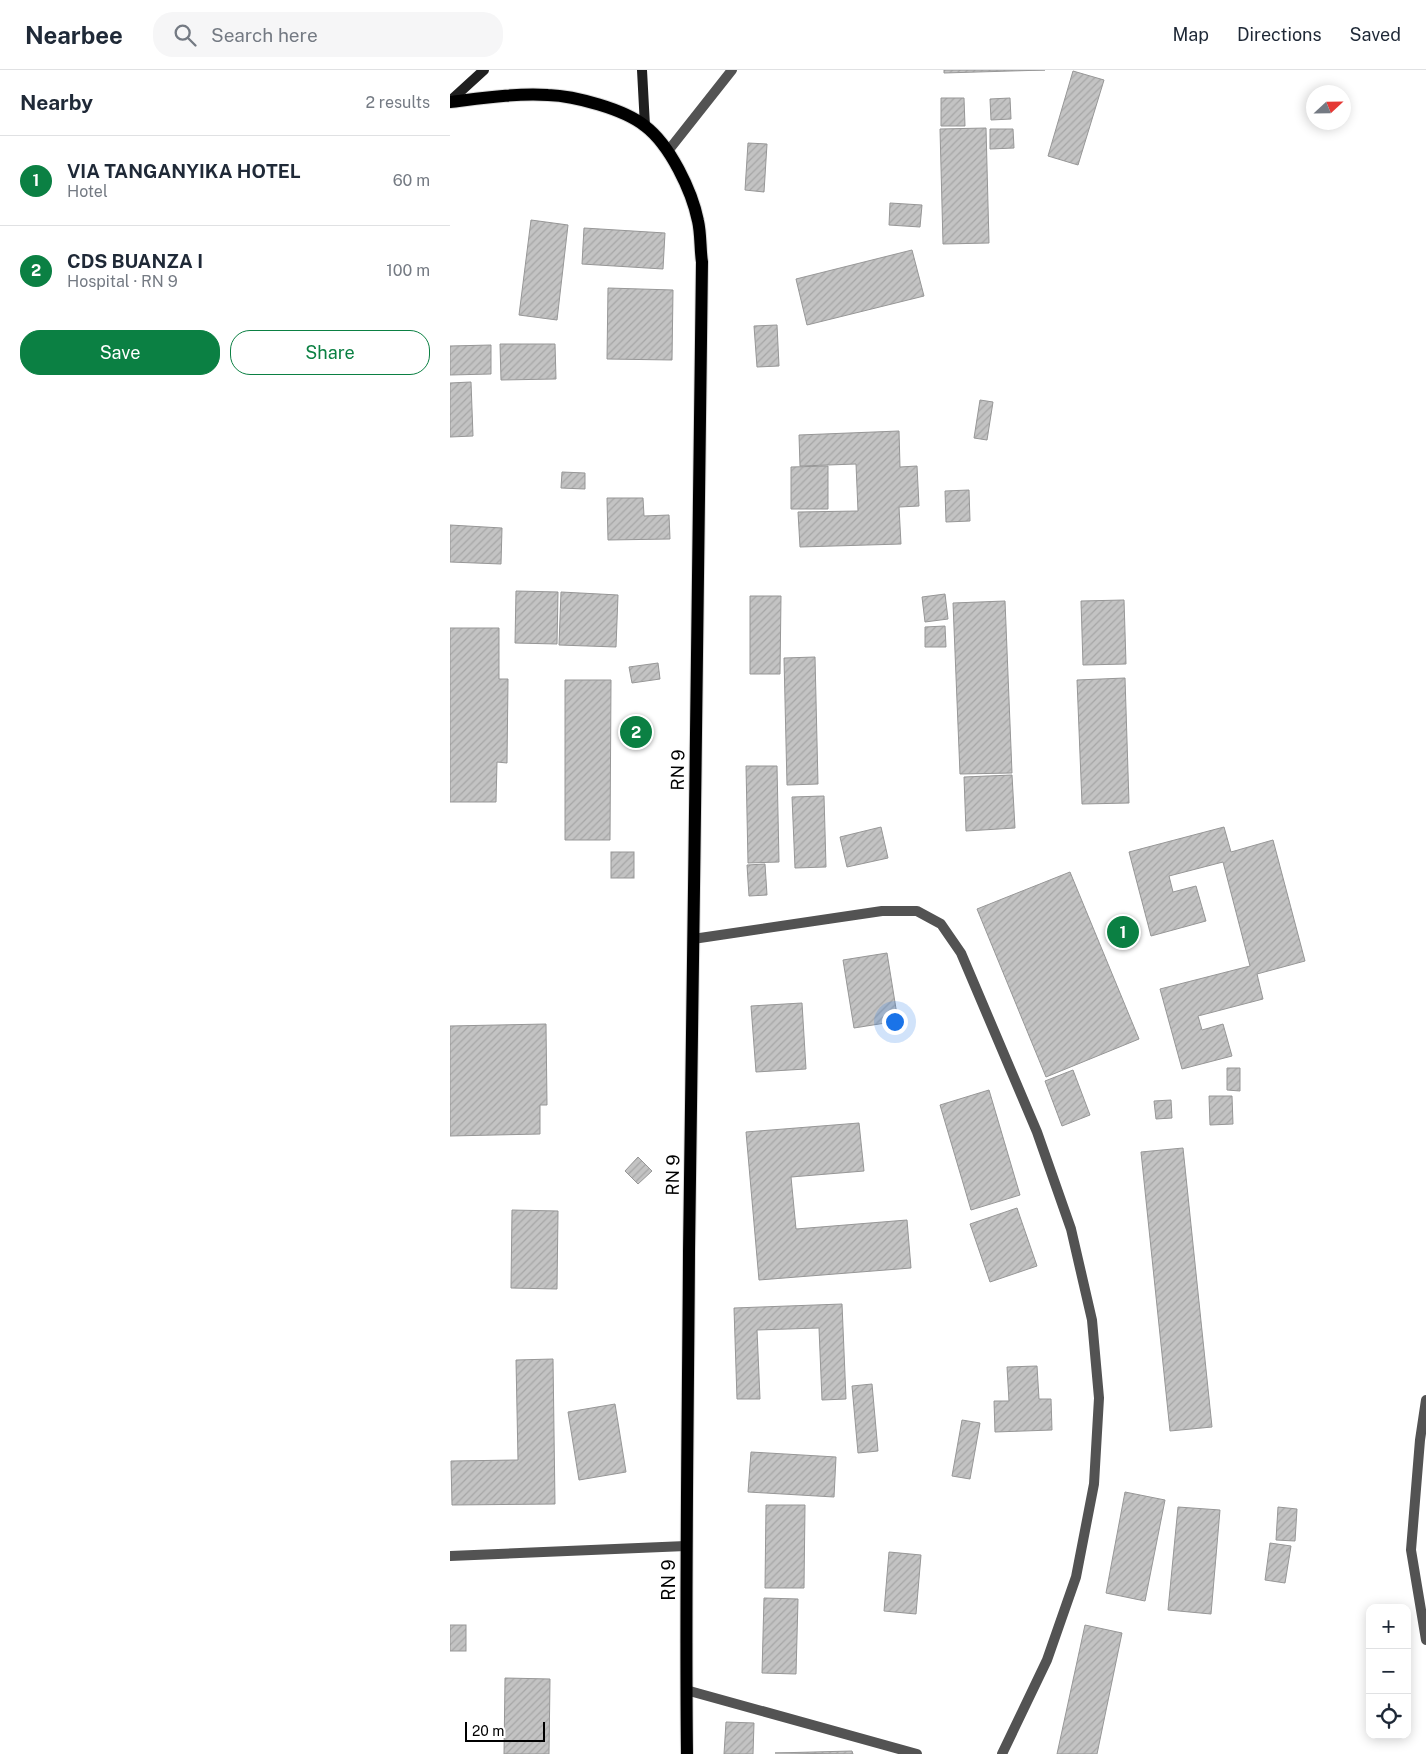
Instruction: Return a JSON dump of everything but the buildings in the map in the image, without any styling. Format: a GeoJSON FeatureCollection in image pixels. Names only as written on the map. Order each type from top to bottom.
{"type":"FeatureCollection","features":[{"type":"Feature","properties":{"kind":"main road"},"geometry":{"type":"LineString","coordinates":[[450,101],[484,70]]}},
{"type":"Feature","properties":{"kind":"main road"},"geometry":{"type":"LineString","coordinates":[[642,70],[646,126]]}},
{"type":"Feature","properties":{"kind":"main road","name":"RN 9"},"geometry":{"type":"LineString","coordinates":[[450,101],[518,95],[550,95],[585,101],[615,110],[646,126],[668,150],[687,184],[698,221],[702,262],[686,1546],[687,1754]]}},
{"type":"Feature","properties":{"kind":"street"},"geometry":{"type":"LineString","coordinates":[[668,150],[732,70]]}},
{"type":"Feature","properties":{"kind":"street"},"geometry":{"type":"LineString","coordinates":[[693,939],[882,911],[917,911],[941,924],[961,953],[1037,1132],[1071,1229],[1092,1320],[1099,1398],[1094,1484],[1073,1586],[1047,1660],[1002,1754]]}},
{"type":"Feature","properties":{"kind":"street"},"geometry":{"type":"LineString","coordinates":[[1426,1400],[1420,1440],[1412,1550],[1426,1640]]}},
{"type":"Feature","properties":{"kind":"street"},"geometry":{"type":"LineString","coordinates":[[450,1556],[686,1546]]}},
{"type":"Feature","properties":{"kind":"street"},"geometry":{"type":"LineString","coordinates":[[686,1690],[917,1754]]}},
{"type":"Feature","properties":{"kind":"place","name":"CDS BUANZA I"},"geometry":{"type":"Point","coordinates":[636,732]}},
{"type":"Feature","properties":{"kind":"place","name":"VIA TANGANYIKA HOTEL"},"geometry":{"type":"Point","coordinates":[1123,932]}}]}
